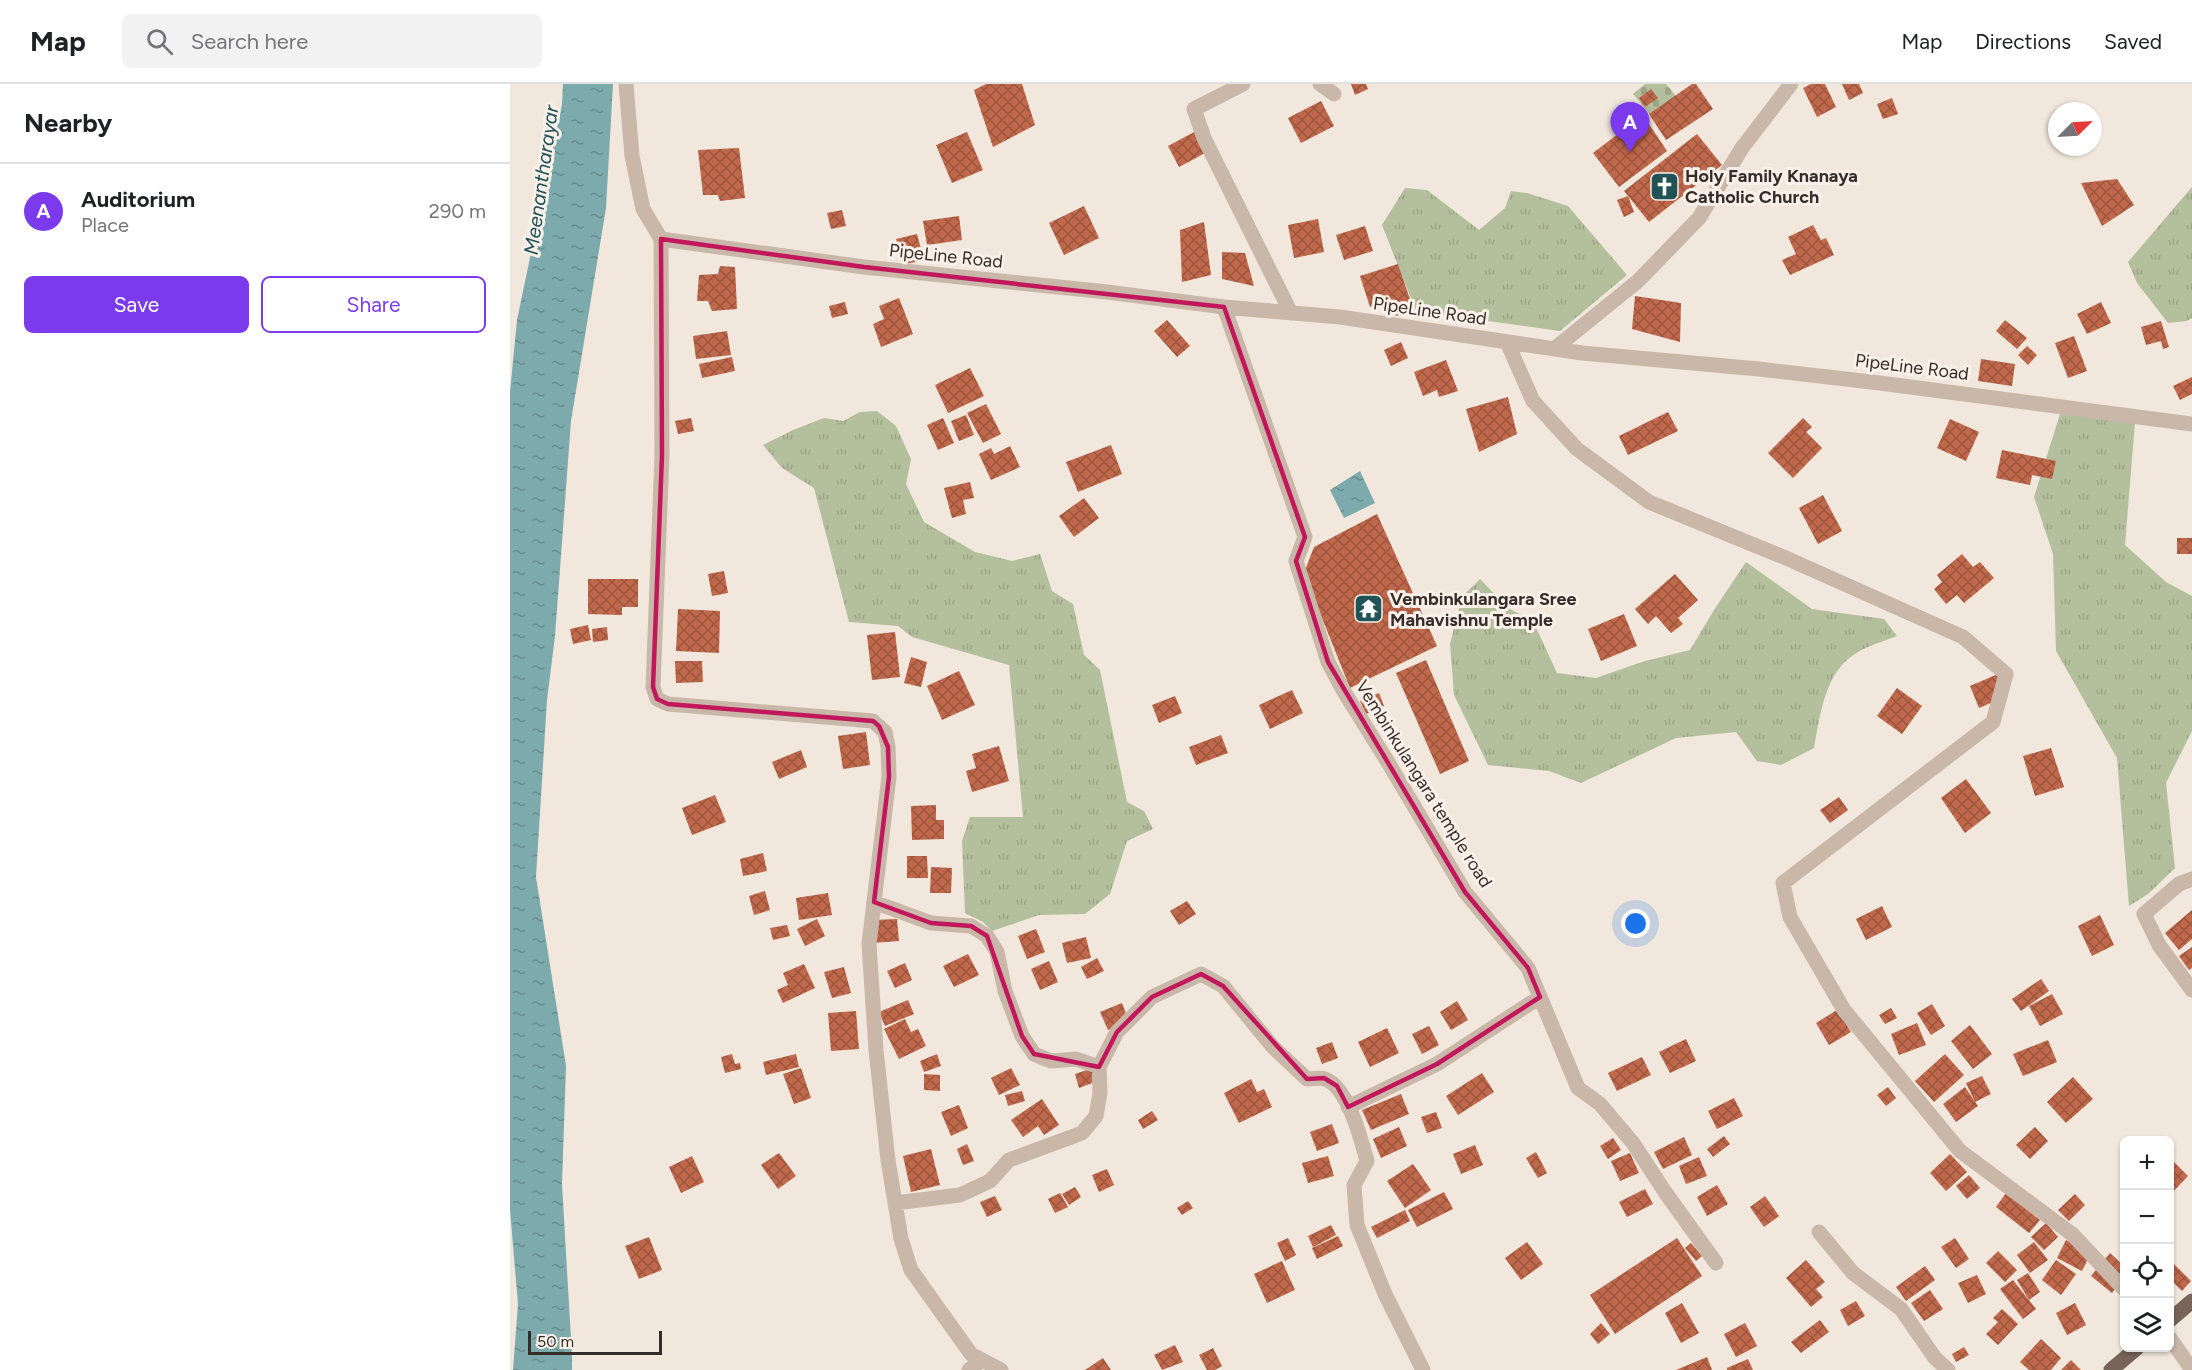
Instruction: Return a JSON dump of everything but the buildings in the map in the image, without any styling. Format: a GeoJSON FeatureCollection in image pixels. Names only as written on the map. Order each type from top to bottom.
{"type":"FeatureCollection","features":[{"type":"Feature","properties":{"kind":"main road"},"geometry":{"type":"LineString","coordinates":[[2174,1316],[2192,1301]]}},
{"type":"Feature","properties":{"kind":"main road"},"geometry":{"type":"LineString","coordinates":[[2111,1370],[2131,1352]]}},
{"type":"Feature","properties":{"kind":"street"},"geometry":{"type":"LineString","coordinates":[[626,84],[632,156],[643,209],[661,239],[662,455],[653,676],[657,699],[668,704],[873,721],[885,732],[889,777],[869,956],[888,1160],[901,1239],[911,1270],[971,1354],[1001,1370]]}},
{"type":"Feature","properties":{"kind":"street"},"geometry":{"type":"LineString","coordinates":[[1243,84],[1194,109],[1204,138],[1291,313]]}},
{"type":"Feature","properties":{"kind":"street"},"geometry":{"type":"LineString","coordinates":[[1320,84],[1334,94]]}},
{"type":"Feature","properties":{"kind":"street"},"geometry":{"type":"LineString","coordinates":[[1554,349],[1638,281],[1699,218],[1742,148],[1791,84]]}},
{"type":"Feature","properties":{"kind":"street","name":"PipeLine Road"},"geometry":{"type":"LineString","coordinates":[[661,239],[864,267],[1107,292],[1224,307],[1340,317],[1554,349],[1880,382],[2192,424]]}},
{"type":"Feature","properties":{"kind":"street","name":"Vembinkulangara temple road"},"geometry":{"type":"LineString","coordinates":[[1224,307],[1305,537],[1296,561],[1328,662],[1342,690],[1465,892],[1528,968],[1578,1088],[1600,1104],[1633,1143],[1716,1263]]}},
{"type":"Feature","properties":{"kind":"street"},"geometry":{"type":"LineString","coordinates":[[1507,342],[1533,401],[1577,449],[1649,502],[1786,558],[1963,637],[2006,674],[1993,722],[1783,883],[1790,917],[1844,1010],[1960,1151],[2072,1234],[2120,1284]]}},
{"type":"Feature","properties":{"kind":"street"},"geometry":{"type":"LineString","coordinates":[[2192,879],[2180,884],[2144,914],[2159,945],[2192,990]]}},
{"type":"Feature","properties":{"kind":"street"},"geometry":{"type":"LineString","coordinates":[[874,902],[931,923],[971,926],[987,936],[997,952],[1005,990],[1022,1036],[1034,1054],[1050,1061],[1076,1059],[1099,1067]]}},
{"type":"Feature","properties":{"kind":"street"},"geometry":{"type":"LineString","coordinates":[[895,1203],[960,1195],[990,1181],[1010,1160],[1082,1133],[1096,1116],[1100,1093],[1099,1067],[1117,1032],[1152,997],[1201,974],[1223,986],[1273,1047],[1307,1079],[1324,1078],[1337,1086],[1357,1127],[1367,1161],[1354,1185],[1357,1225],[1384,1294],[1423,1370]]}},
{"type":"Feature","properties":{"kind":"street"},"geometry":{"type":"LineString","coordinates":[[1348,1107],[1437,1064],[1540,997]]}},
{"type":"Feature","properties":{"kind":"street"},"geometry":{"type":"LineString","coordinates":[[1819,1232],[1853,1273],[1901,1309],[1935,1358],[1948,1370]]}},
{"type":"Feature","properties":{"kind":"street"},"geometry":{"type":"LineString","coordinates":[[2174,1345],[2192,1370]]}},
{"type":"Feature","properties":{"kind":"street"},"geometry":{"type":"LineString","coordinates":[[969,1370],[982,1360]]}},
{"type":"Feature","properties":{"kind":"highlighted area"},"geometry":{"type":"Polygon","coordinates":[[[661,239],[864,267],[1224,307],[1305,537],[1296,561],[1328,662],[1465,892],[1528,968],[1540,997],[1437,1064],[1348,1107],[1337,1086],[1324,1078],[1307,1079],[1223,986],[1201,974],[1152,997],[1117,1032],[1099,1067],[1034,1054],[1022,1036],[987,936],[971,926],[931,923],[874,902],[889,777],[888,747],[879,726],[873,721],[668,704],[657,699],[653,687],[662,455],[661,239]]]}},
{"type":"Feature","properties":{"kind":"green space"},"geometry":{"type":"Polygon","coordinates":[[[1645,84],[1666,84],[1694,117],[1669,137],[1633,94],[1645,84]]]}},
{"type":"Feature","properties":{"kind":"green space"},"geometry":{"type":"Polygon","coordinates":[[[2192,187],[2192,318],[2187,321],[2168,323],[2137,283],[2128,262],[2192,187]]]}},
{"type":"Feature","properties":{"kind":"green space"},"geometry":{"type":"Polygon","coordinates":[[[1405,188],[1427,190],[1479,230],[1505,208],[1511,191],[1527,193],[1568,206],[1627,275],[1560,331],[1416,311],[1382,225],[1405,188]]]}},
{"type":"Feature","properties":{"kind":"green space"},"geometry":{"type":"Polygon","coordinates":[[[877,411],[896,426],[911,459],[906,484],[924,522],[975,552],[1012,561],[1040,554],[1052,591],[1073,604],[1084,655],[1100,670],[1127,802],[1144,811],[1153,829],[1127,841],[1110,894],[1085,914],[1039,915],[992,931],[983,922],[965,913],[962,841],[970,817],[1023,817],[1009,665],[912,637],[898,626],[849,622],[814,488],[782,468],[763,445],[824,418],[843,421],[860,412],[877,411]]]}},
{"type":"Feature","properties":{"kind":"green space"},"geometry":{"type":"Polygon","coordinates":[[[2060,414],[2135,422],[2125,545],[2166,582],[2192,596],[2192,731],[2166,783],[2175,868],[2148,894],[2129,906],[2117,758],[2056,651],[2053,554],[2034,497],[2060,414]]]}},
{"type":"Feature","properties":{"kind":"green space"},"geometry":{"type":"Polygon","coordinates":[[[1746,562],[1812,609],[1884,619],[1897,636],[1858,652],[1838,670],[1826,694],[1814,748],[1781,765],[1757,761],[1736,732],[1676,738],[1581,783],[1549,771],[1488,765],[1454,695],[1450,644],[1462,597],[1480,579],[1508,608],[1533,621],[1557,673],[1596,678],[1645,661],[1690,650],[1746,562]]]}},
{"type":"Feature","properties":{"kind":"water"},"geometry":{"type":"Polygon","coordinates":[[[563,84],[613,84],[606,208],[571,421],[555,636],[547,700],[536,877],[566,1066],[562,1184],[572,1370],[513,1370],[518,1304],[510,1210],[510,392],[517,320],[562,104],[563,84]]]}},
{"type":"Feature","properties":{"kind":"water"},"geometry":{"type":"Polygon","coordinates":[[[1360,471],[1375,503],[1344,518],[1330,490],[1360,471]]]}},
{"type":"Feature","properties":{"kind":"place","name":"Auditorium"},"geometry":{"type":"Point","coordinates":[1630,152]}},
{"type":"Feature","properties":{"kind":"place","name":"Holy Family Knanaya Catholic Church"},"geometry":{"type":"Point","coordinates":[1664,186]}},
{"type":"Feature","properties":{"kind":"place","name":"Vembinkulangara Sree Mahavishnu Temple"},"geometry":{"type":"Point","coordinates":[1369,609]}},
{"type":"Feature","properties":{"kind":"water label","name":"Meenantharayar"},"geometry":{"type":"Point","coordinates":[541,180]}}]}
